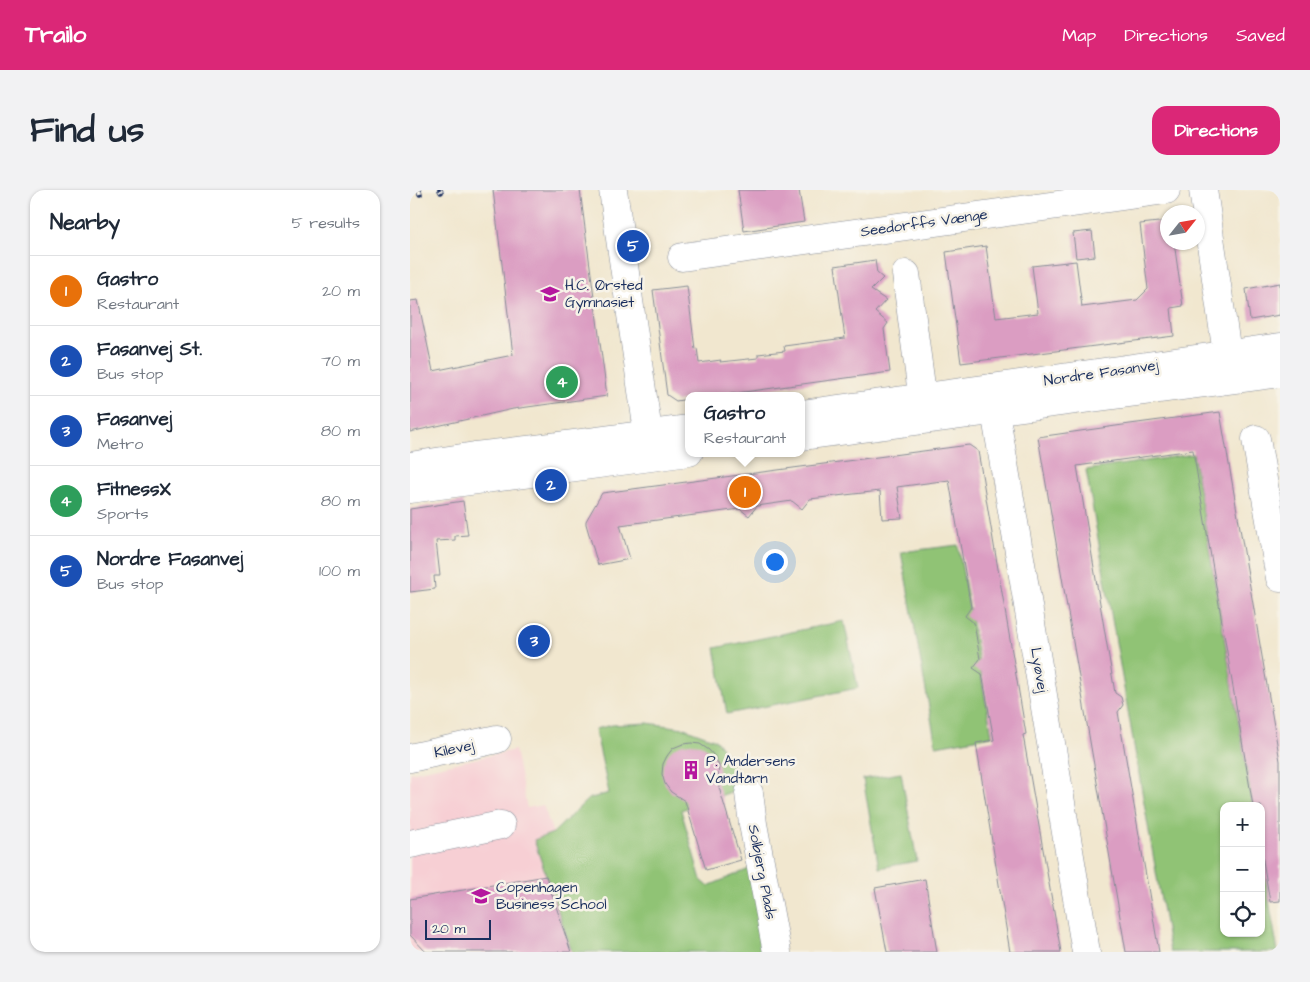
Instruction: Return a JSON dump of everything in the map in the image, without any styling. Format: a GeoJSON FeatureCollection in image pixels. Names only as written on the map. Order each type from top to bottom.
{"type":"FeatureCollection","features":[{"type":"Feature","properties":{"kind":"street"},"geometry":{"type":"LineString","coordinates":[[613,190],[650,445]]}},
{"type":"Feature","properties":{"kind":"street","name":"Seedorffs Vænge"},"geometry":{"type":"LineString","coordinates":[[682,257],[1166,190]]}},
{"type":"Feature","properties":{"kind":"street"},"geometry":{"type":"LineString","coordinates":[[1204,190],[1229,367]]}},
{"type":"Feature","properties":{"kind":"street"},"geometry":{"type":"LineString","coordinates":[[906,274],[924,409]]}},
{"type":"Feature","properties":{"kind":"street","name":"Nordre Fasanvej"},"geometry":{"type":"LineString","coordinates":[[805,435],[924,409],[1229,367],[1280,347]]}},
{"type":"Feature","properties":{"kind":"street","name":"Nordre Fasanvej"},"geometry":{"type":"LineString","coordinates":[[1229,367],[1280,374]]}},
{"type":"Feature","properties":{"kind":"street","name":"Lyøvej"},"geometry":{"type":"LineString","coordinates":[[993,400],[1086,952]]}},
{"type":"Feature","properties":{"kind":"street","name":"Nordre Fasanvej"},"geometry":{"type":"LineString","coordinates":[[805,414],[924,409]]}},
{"type":"Feature","properties":{"kind":"street"},"geometry":{"type":"LineString","coordinates":[[410,489],[650,445],[685,430]]}},
{"type":"Feature","properties":{"kind":"street"},"geometry":{"type":"LineString","coordinates":[[1256,440],[1280,578]]}},
{"type":"Feature","properties":{"kind":"street"},"geometry":{"type":"LineString","coordinates":[[410,466],[536,449],[650,445],[685,451]]}},
{"type":"Feature","properties":{"kind":"street","name":"Kilevej"},"geometry":{"type":"LineString","coordinates":[[410,758],[497,739]]}},
{"type":"Feature","properties":{"kind":"street","name":"Solbjerg Plads"},"geometry":{"type":"LineString","coordinates":[[749,793],[777,952]]}},
{"type":"Feature","properties":{"kind":"street"},"geometry":{"type":"LineString","coordinates":[[410,844],[501,825]]}},
{"type":"Feature","properties":{"kind":"shaded area","name":"Copenhagen Business School"},"geometry":{"type":"Polygon","coordinates":[[[515,750],[527,808],[543,805],[553,833],[534,840],[572,952],[410,952],[410,773],[515,750]]]}},
{"type":"Feature","properties":{"kind":"green space"},"geometry":{"type":"Polygon","coordinates":[[[1193,454],[1252,802],[1220,802],[1220,937],[1265,937],[1265,878],[1278,952],[1170,952],[1086,470],[1193,454]]]}},
{"type":"Feature","properties":{"kind":"green space"},"geometry":{"type":"Polygon","coordinates":[[[958,545],[992,736],[936,746],[901,552],[958,545]]]}},
{"type":"Feature","properties":{"kind":"green space"},"geometry":{"type":"Polygon","coordinates":[[[844,621],[858,688],[727,714],[715,648],[844,621]]]}},
{"type":"Feature","properties":{"kind":"green space"},"geometry":{"type":"Polygon","coordinates":[[[647,723],[684,728],[716,740],[733,763],[739,789],[681,810],[701,880],[708,886],[754,867],[766,952],[572,952],[534,840],[553,833],[588,799],[609,793],[595,729],[612,725],[647,723]]]}},
{"type":"Feature","properties":{"kind":"green space"},"geometry":{"type":"Polygon","coordinates":[[[901,773],[917,861],[879,868],[863,779],[901,773]]]}},
{"type":"Feature","properties":{"kind":"building","name":"H.C. Ørsted Gymnasiet"},"geometry":{"type":"Polygon","coordinates":[[[493,190],[580,190],[607,396],[513,409],[410,432],[410,301],[418,300],[433,371],[513,355],[493,190]]]}},
{"type":"Feature","properties":{"kind":"building"},"geometry":{"type":"Polygon","coordinates":[[[738,190],[799,190],[804,222],[744,231],[738,190]]]}},
{"type":"Feature","properties":{"kind":"building"},"geometry":{"type":"Polygon","coordinates":[[[1160,222],[1160,250],[1175,250],[1183,306],[1171,308],[1174,336],[961,363],[946,252],[986,246],[996,318],[1038,313],[1032,266],[1076,261],[1082,307],[1137,300],[1148,289],[1140,224],[1160,222]]]}},
{"type":"Feature","properties":{"kind":"building"},"geometry":{"type":"Polygon","coordinates":[[[1092,231],[1095,256],[1076,258],[1073,233],[1092,231]]]}},
{"type":"Feature","properties":{"kind":"building"},"geometry":{"type":"Polygon","coordinates":[[[875,260],[877,273],[883,278],[871,290],[886,300],[875,312],[888,323],[884,329],[890,372],[744,392],[685,392],[685,400],[676,401],[667,395],[653,290],[687,286],[695,349],[697,348],[699,363],[758,358],[758,354],[785,351],[784,346],[845,338],[835,266],[875,260]]]}},
{"type":"Feature","properties":{"kind":"building"},"geometry":{"type":"Polygon","coordinates":[[[1280,283],[1280,315],[1250,320],[1246,289],[1280,283]]]}},
{"type":"Feature","properties":{"kind":"building"},"geometry":{"type":"Polygon","coordinates":[[[1220,412],[1280,761],[1280,901],[1270,902],[1265,873],[1265,802],[1252,802],[1193,450],[1077,466],[1115,693],[1121,697],[1123,705],[1118,712],[1159,952],[1126,952],[1038,437],[1220,412]]]}},
{"type":"Feature","properties":{"kind":"building"},"geometry":{"type":"Polygon","coordinates":[[[969,445],[978,451],[1026,734],[1023,735],[1061,952],[1010,952],[976,743],[994,740],[982,674],[973,668],[980,659],[974,623],[965,616],[971,607],[949,480],[897,487],[902,518],[882,519],[880,491],[810,499],[802,509],[792,501],[757,506],[749,516],[740,509],[620,525],[630,559],[598,565],[586,524],[602,493],[969,445]]]}},
{"type":"Feature","properties":{"kind":"building"},"geometry":{"type":"Polygon","coordinates":[[[463,501],[468,535],[455,536],[455,540],[436,541],[440,576],[434,576],[435,589],[410,592],[410,509],[463,501]]]}},
{"type":"Feature","properties":{"kind":"building"},"geometry":{"type":"Polygon","coordinates":[[[691,743],[700,744],[709,750],[719,766],[717,781],[741,860],[706,870],[685,801],[671,792],[665,784],[662,774],[663,764],[673,748],[691,743]]]}},
{"type":"Feature","properties":{"kind":"building"},"geometry":{"type":"Polygon","coordinates":[[[546,876],[571,952],[426,952],[410,935],[410,899],[546,876]]]}},
{"type":"Feature","properties":{"kind":"building"},"geometry":{"type":"Polygon","coordinates":[[[925,879],[937,952],[887,952],[875,888],[925,879]]]}},
{"type":"Feature","properties":{"kind":"railway"},"geometry":{"type":"LineString","coordinates":[[419,190],[420,194]]}},
{"type":"Feature","properties":{"kind":"place","name":"Nordre Fasanvej"},"geometry":{"type":"Point","coordinates":[633,246]}},
{"type":"Feature","properties":{"kind":"place","name":"H.C. Ørsted Gymnasiet"},"geometry":{"type":"Point","coordinates":[550,294]}},
{"type":"Feature","properties":{"kind":"place","name":"FitnessX"},"geometry":{"type":"Point","coordinates":[562,382]}},
{"type":"Feature","properties":{"kind":"place","name":"Fasanvej St."},"geometry":{"type":"Point","coordinates":[551,485]}},
{"type":"Feature","properties":{"kind":"place","name":"Gastro"},"geometry":{"type":"Point","coordinates":[745,492]}},
{"type":"Feature","properties":{"kind":"place","name":"Fasanvej"},"geometry":{"type":"Point","coordinates":[534,641]}},
{"type":"Feature","properties":{"kind":"place","name":"P. Andersens Vandtårn"},"geometry":{"type":"Point","coordinates":[691,770]}},
{"type":"Feature","properties":{"kind":"place","name":"Copenhagen Business School"},"geometry":{"type":"Point","coordinates":[481,896]}}]}
